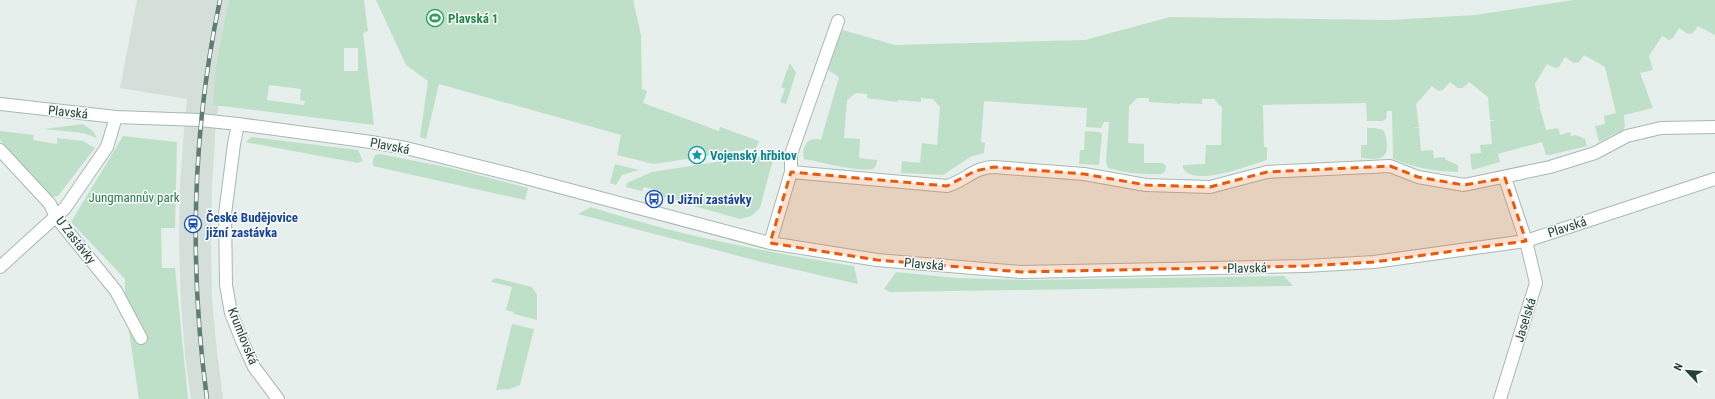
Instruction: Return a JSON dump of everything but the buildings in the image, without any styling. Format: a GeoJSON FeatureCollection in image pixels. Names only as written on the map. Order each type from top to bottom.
{"type":"FeatureCollection","features":[{"type":"Feature","properties":{"kind":"street"},"geometry":{"type":"LineString","coordinates":[[770,243],[791,172],[791,154],[838,21]]}},
{"type":"Feature","properties":{"kind":"street","name":"Plavská"},"geometry":{"type":"LineString","coordinates":[[0,104],[116,117],[200,120],[327,135],[406,148],[770,243],[877,260],[1021,272],[1305,266],[1374,262],[1526,241],[1715,179]]}},
{"type":"Feature","properties":{"kind":"street"},"geometry":{"type":"LineString","coordinates":[[0,267],[65,208],[107,147],[116,117]]}},
{"type":"Feature","properties":{"kind":"street","name":"Krumlovská"},"geometry":{"type":"LineString","coordinates":[[238,124],[225,214],[226,285],[231,313],[251,360],[278,399]]}},
{"type":"Feature","properties":{"kind":"street"},"geometry":{"type":"LineString","coordinates":[[791,172],[947,186],[955,184],[975,171],[986,167],[994,167],[1084,174],[1146,185],[1210,187],[1268,172],[1390,166],[1418,178],[1464,185],[1505,178],[1550,167],[1595,153],[1627,136],[1648,131],[1661,128],[1715,127]]}},
{"type":"Feature","properties":{"kind":"street","name":"U Zastávky"},"geometry":{"type":"LineString","coordinates":[[0,150],[50,204],[56,217],[116,291],[141,338]]}},
{"type":"Feature","properties":{"kind":"street","name":"Jaselská"},"geometry":{"type":"LineString","coordinates":[[1500,399],[1536,283],[1526,241],[1505,178]]}},
{"type":"Feature","properties":{"kind":"highlighted area"},"geometry":{"type":"Polygon","coordinates":[[[1390,166],[1418,177],[1464,185],[1505,178],[1526,241],[1374,262],[1305,266],[1021,272],[877,260],[770,243],[791,172],[947,186],[975,171],[994,167],[1084,174],[1146,185],[1210,187],[1267,172],[1390,166]]]}},
{"type":"Feature","properties":{"kind":"shaded area"},"geometry":{"type":"Polygon","coordinates":[[[137,0],[236,0],[216,122],[212,186],[212,299],[223,399],[191,399],[185,355],[179,242],[180,185],[187,99],[120,88],[137,0]]]}},
{"type":"Feature","properties":{"kind":"green space"},"geometry":{"type":"Polygon","coordinates":[[[229,0],[364,0],[368,31],[363,33],[374,125],[213,105],[216,66],[229,0]],[[344,48],[344,71],[358,71],[358,48],[344,48]],[[269,85],[267,100],[304,105],[305,101],[300,100],[301,89],[269,85]]]}},
{"type":"Feature","properties":{"kind":"green space"},"geometry":{"type":"Polygon","coordinates":[[[376,0],[633,0],[641,35],[642,89],[647,91],[643,103],[719,131],[720,127],[759,141],[756,148],[654,164],[617,155],[621,135],[439,84],[426,139],[420,137],[428,81],[406,65],[376,0]]]}},
{"type":"Feature","properties":{"kind":"green space"},"geometry":{"type":"Polygon","coordinates":[[[1574,0],[1715,0],[1715,35],[1698,26],[1693,33],[1688,34],[1679,28],[1673,38],[1669,40],[1662,36],[1649,56],[1653,70],[1640,73],[1653,108],[1624,115],[1625,127],[1623,130],[1599,142],[1595,126],[1605,124],[1604,116],[1616,113],[1605,67],[1584,55],[1579,62],[1574,63],[1565,57],[1559,67],[1555,68],[1547,64],[1535,84],[1540,107],[1534,109],[1540,108],[1546,130],[1558,128],[1560,135],[1570,132],[1571,136],[1576,135],[1585,139],[1587,146],[1550,155],[1546,155],[1542,142],[1498,154],[1500,162],[1472,170],[1470,154],[1481,153],[1480,145],[1492,144],[1490,121],[1496,120],[1490,120],[1488,97],[1469,82],[1463,88],[1458,88],[1450,82],[1443,90],[1438,91],[1432,86],[1416,104],[1419,127],[1412,128],[1419,128],[1421,151],[1433,150],[1434,158],[1445,157],[1446,160],[1458,165],[1458,172],[1425,168],[1393,159],[1392,111],[1387,111],[1386,119],[1382,121],[1367,121],[1366,103],[1263,105],[1264,147],[1267,147],[1267,160],[1236,170],[1210,176],[1189,174],[1183,168],[1183,165],[1205,164],[1206,145],[1221,145],[1222,108],[1214,99],[1202,99],[1202,104],[1179,104],[1149,102],[1149,98],[1137,98],[1129,106],[1128,143],[1144,144],[1144,163],[1162,163],[1166,166],[1165,171],[1162,174],[1135,173],[1108,168],[1106,162],[1109,122],[1104,122],[1101,128],[1086,127],[1087,108],[984,101],[981,142],[985,143],[984,153],[970,157],[943,175],[901,173],[902,161],[920,163],[922,143],[937,145],[940,107],[933,99],[921,98],[921,102],[898,100],[897,102],[867,98],[867,94],[856,93],[847,100],[844,138],[860,139],[859,158],[877,160],[875,167],[869,169],[852,168],[804,159],[803,154],[806,143],[812,139],[821,140],[839,77],[828,70],[839,35],[843,30],[895,45],[1085,40],[1170,17],[1389,20],[1475,15],[1574,0]]]}},
{"type":"Feature","properties":{"kind":"green space"},"geometry":{"type":"Polygon","coordinates":[[[790,63],[796,73],[786,104],[780,102],[785,89],[781,87],[790,63]]]}},
{"type":"Feature","properties":{"kind":"green space"},"geometry":{"type":"Polygon","coordinates":[[[83,124],[93,131],[97,138],[83,133],[44,129],[83,124]]]}},
{"type":"Feature","properties":{"kind":"green space"},"geometry":{"type":"Polygon","coordinates":[[[1367,128],[1383,130],[1387,146],[1385,155],[1382,157],[1375,159],[1361,158],[1361,145],[1367,145],[1367,128]]]}},
{"type":"Feature","properties":{"kind":"green space"},"geometry":{"type":"Polygon","coordinates":[[[0,131],[34,135],[33,140],[57,144],[57,138],[83,141],[95,148],[58,196],[53,197],[49,196],[0,140],[0,131]]]}},
{"type":"Feature","properties":{"kind":"green space"},"geometry":{"type":"Polygon","coordinates":[[[1085,131],[1099,132],[1102,134],[1099,165],[1079,164],[1080,150],[1084,150],[1085,131]]]}},
{"type":"Feature","properties":{"kind":"green space","name":"Jungmannův park"},"geometry":{"type":"Polygon","coordinates":[[[123,136],[177,142],[175,228],[161,228],[162,268],[175,268],[188,399],[139,399],[125,304],[125,279],[71,222],[123,136]]]}},
{"type":"Feature","properties":{"kind":"green space"},"geometry":{"type":"Polygon","coordinates":[[[252,137],[358,150],[363,161],[358,163],[245,142],[252,137]]]}},
{"type":"Feature","properties":{"kind":"green space"},"geometry":{"type":"Polygon","coordinates":[[[380,154],[451,168],[528,188],[525,200],[373,166],[375,155],[380,154]]]}},
{"type":"Feature","properties":{"kind":"green space"},"geometry":{"type":"Polygon","coordinates":[[[754,156],[774,156],[760,208],[751,216],[740,219],[659,196],[660,191],[644,187],[642,191],[626,187],[627,183],[652,172],[754,156]]]}},
{"type":"Feature","properties":{"kind":"green space"},"geometry":{"type":"Polygon","coordinates":[[[615,164],[639,170],[622,175],[616,185],[610,183],[615,164]]]}},
{"type":"Feature","properties":{"kind":"green space"},"geometry":{"type":"Polygon","coordinates":[[[591,207],[656,226],[721,242],[854,266],[858,284],[758,261],[578,214],[591,207]]]}},
{"type":"Feature","properties":{"kind":"green space"},"geometry":{"type":"Polygon","coordinates":[[[896,272],[956,278],[1029,280],[1284,276],[1293,286],[890,292],[884,289],[896,272]]]}},
{"type":"Feature","properties":{"kind":"green space"},"geometry":{"type":"Polygon","coordinates":[[[496,278],[532,287],[537,295],[537,320],[514,314],[514,312],[506,310],[512,287],[491,282],[496,278]]]}},
{"type":"Feature","properties":{"kind":"green space"},"geometry":{"type":"Polygon","coordinates":[[[512,324],[534,329],[520,385],[510,389],[496,390],[512,324]]]}},
{"type":"Feature","properties":{"kind":"railway"},"geometry":{"type":"LineString","coordinates":[[207,399],[201,349],[198,299],[196,199],[204,99],[220,0]]}},
{"type":"Feature","properties":{"kind":"place","name":"Plavská 1"},"geometry":{"type":"Point","coordinates":[435,18]}},
{"type":"Feature","properties":{"kind":"place","name":"Vojenský hřbitov"},"geometry":{"type":"Point","coordinates":[697,155]}},
{"type":"Feature","properties":{"kind":"place","name":"U Jižní zastávky"},"geometry":{"type":"Point","coordinates":[654,199]}},
{"type":"Feature","properties":{"kind":"place","name":"České Budějovice jižní zastávka"},"geometry":{"type":"Point","coordinates":[193,224]}}]}
